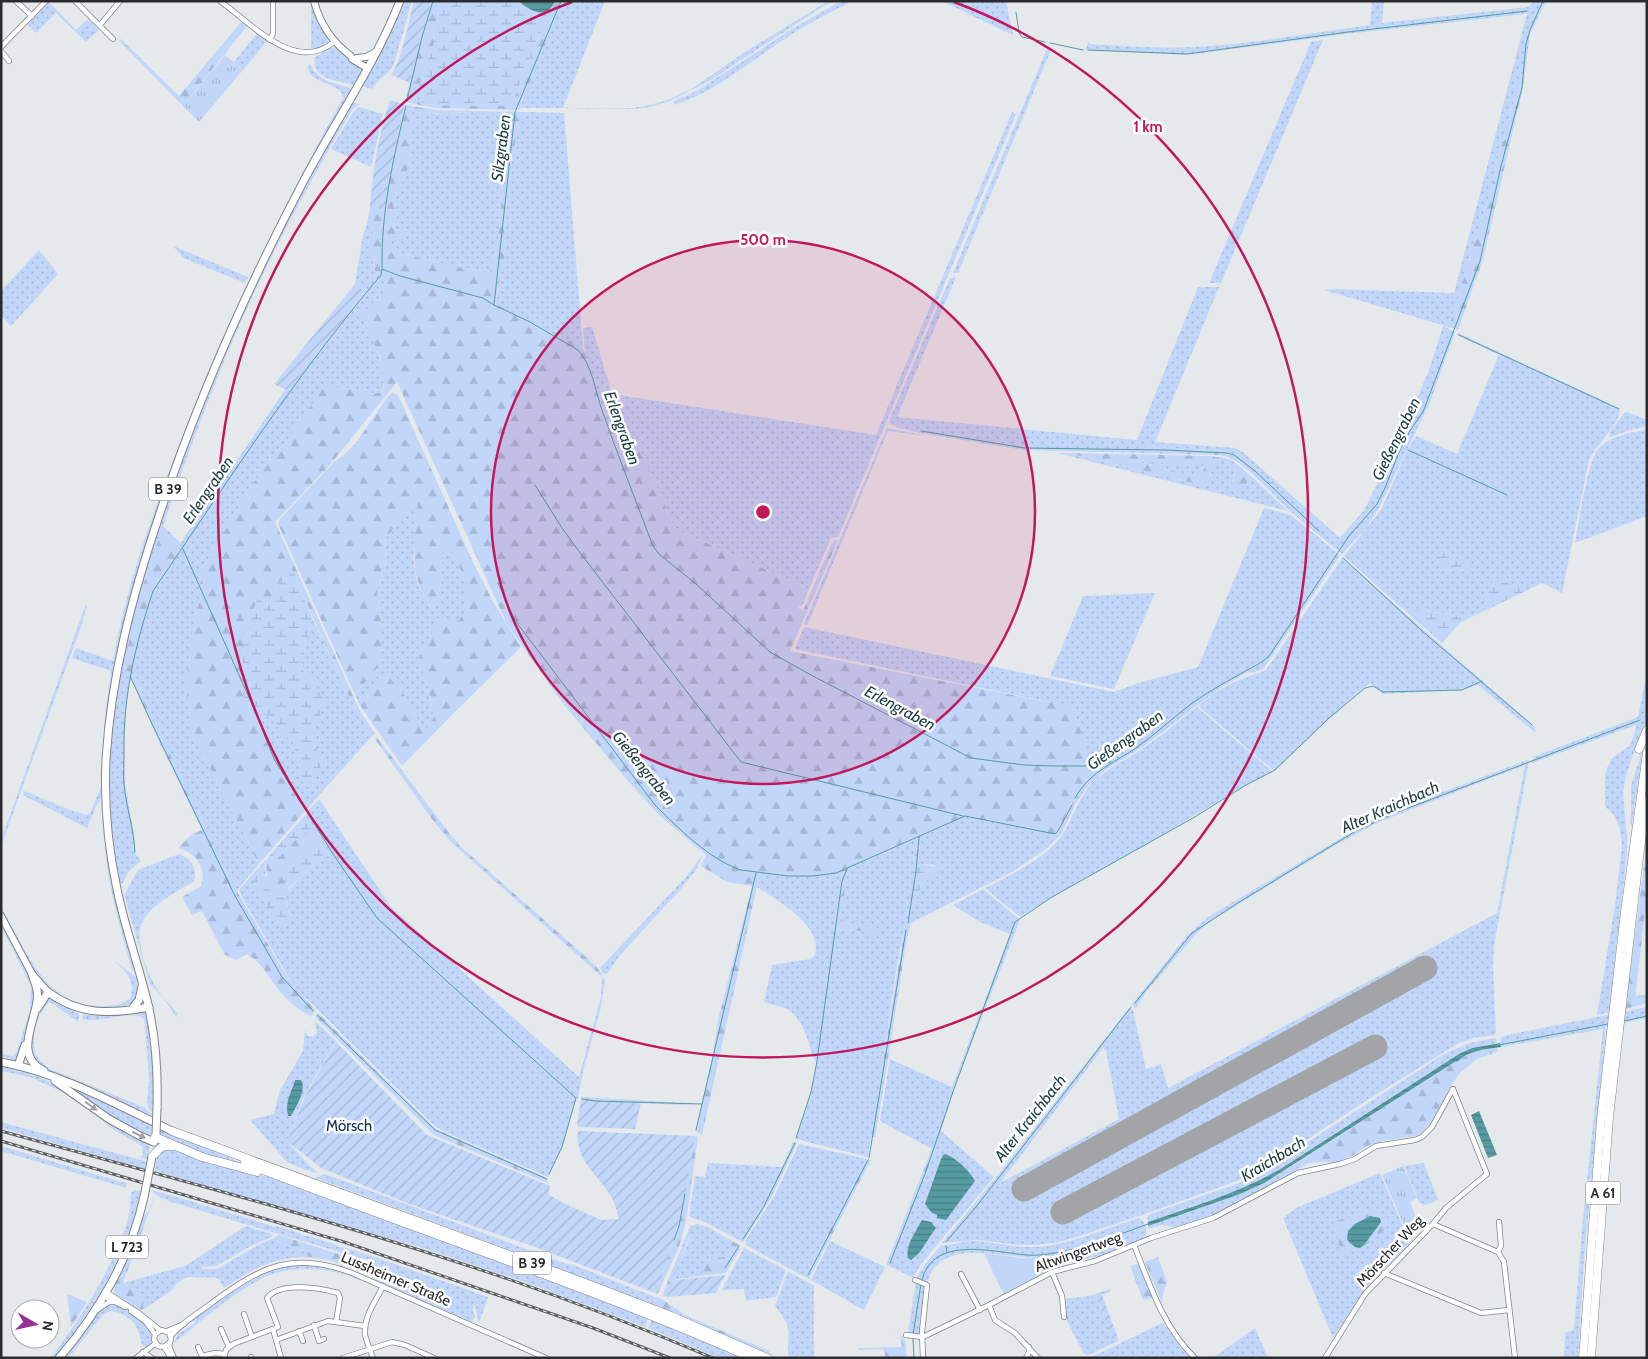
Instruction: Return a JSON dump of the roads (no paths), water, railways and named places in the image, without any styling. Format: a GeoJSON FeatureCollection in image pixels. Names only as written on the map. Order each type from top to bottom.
{"type":"FeatureCollection","features":[{"type":"Feature","properties":{"kind":"highway"},"geometry":{"type":"LineString","coordinates":[[1643,751],[1647,730]]}},
{"type":"Feature","properties":{"kind":"highway","name":"A 61"},"geometry":{"type":"LineString","coordinates":[[1590,1358],[1617,1005],[1643,751]]}},
{"type":"Feature","properties":{"kind":"highway","name":"A 61"},"geometry":{"type":"LineString","coordinates":[[1617,1005],[1647,801]]}},
{"type":"Feature","properties":{"kind":"highway"},"geometry":{"type":"LineString","coordinates":[[1630,832],[1632,858]]}},
{"type":"Feature","properties":{"kind":"highway","name":"A 61"},"geometry":{"type":"LineString","coordinates":[[1584,1358],[1601,1129],[1615,1030]]}},
{"type":"Feature","properties":{"kind":"highway","name":"B 39"},"geometry":{"type":"LineString","coordinates":[[172,1130],[290,1181],[586,1290],[694,1332],[752,1358]]}},
{"type":"Feature","properties":{"kind":"highway","name":"B 39"},"geometry":{"type":"LineString","coordinates":[[172,1130],[580,1281],[670,1316],[767,1358]]}},
{"type":"Feature","properties":{"kind":"highway","name":"B 39"},"geometry":{"type":"LineString","coordinates":[[155,1138],[215,1162],[290,1181]]}},
{"type":"Feature","properties":{"kind":"highway"},"geometry":{"type":"LineString","coordinates":[[152,1157],[164,1146],[176,1147]]}},
{"type":"Feature","properties":{"kind":"main road","name":"B 39"},"geometry":{"type":"LineString","coordinates":[[155,1138],[157,1108],[156,1062],[149,1007],[117,892],[109,843],[107,813],[106,772],[109,729],[113,692],[126,627],[140,576],[166,496],[224,344],[273,241],[376,52],[400,1]]}},
{"type":"Feature","properties":{"kind":"main road"},"geometry":{"type":"LineString","coordinates":[[32,974],[37,990],[35,1014]]}},
{"type":"Feature","properties":{"kind":"main road"},"geometry":{"type":"LineString","coordinates":[[134,1006],[141,994],[142,983]]}},
{"type":"Feature","properties":{"kind":"main road","name":"B 39"},"geometry":{"type":"LineString","coordinates":[[48,992],[35,1014],[28,1037],[28,1051],[31,1060],[37,1067],[57,1078],[172,1130]]}},
{"type":"Feature","properties":{"kind":"main road"},"geometry":{"type":"LineString","coordinates":[[37,1001],[48,992],[77,1008],[97,1012],[120,1012],[149,1007]]}},
{"type":"Feature","properties":{"kind":"main road"},"geometry":{"type":"LineString","coordinates":[[113,1012],[142,1004],[149,1007]]}},
{"type":"Feature","properties":{"kind":"main road"},"geometry":{"type":"LineString","coordinates":[[18,1066],[28,1037]]}},
{"type":"Feature","properties":{"kind":"main road"},"geometry":{"type":"LineString","coordinates":[[1,1062],[57,1078]]}},
{"type":"Feature","properties":{"kind":"main road"},"geometry":{"type":"LineString","coordinates":[[49,1075],[109,1119],[132,1132],[155,1138]]}},
{"type":"Feature","properties":{"kind":"main road","name":"L 723"},"geometry":{"type":"LineString","coordinates":[[59,1358],[105,1294],[132,1236],[144,1197],[155,1138]]}},
{"type":"Feature","properties":{"kind":"street"},"geometry":{"type":"LineString","coordinates":[[16,1],[32,16]]}},
{"type":"Feature","properties":{"kind":"street"},"geometry":{"type":"LineString","coordinates":[[9,61],[1,49],[46,1]]}},
{"type":"Feature","properties":{"kind":"street"},"geometry":{"type":"LineString","coordinates":[[75,1],[113,39]]}},
{"type":"Feature","properties":{"kind":"street"},"geometry":{"type":"LineString","coordinates":[[100,25],[120,1]]}},
{"type":"Feature","properties":{"kind":"street"},"geometry":{"type":"LineString","coordinates":[[220,1],[270,40],[285,49],[311,52],[323,50],[334,42]]}},
{"type":"Feature","properties":{"kind":"street"},"geometry":{"type":"LineString","coordinates":[[227,6],[231,1]]}},
{"type":"Feature","properties":{"kind":"street"},"geometry":{"type":"LineString","coordinates":[[270,40],[273,33],[273,1]]}},
{"type":"Feature","properties":{"kind":"street"},"geometry":{"type":"LineString","coordinates":[[314,1],[321,21],[334,42],[354,57],[366,57],[376,52]]}},
{"type":"Feature","properties":{"kind":"street"},"geometry":{"type":"LineString","coordinates":[[354,57],[352,59],[367,68]]}},
{"type":"Feature","properties":{"kind":"street"},"geometry":{"type":"LineString","coordinates":[[1,916],[32,974],[48,992]]}},
{"type":"Feature","properties":{"kind":"street","name":"Altwingertweg"},"geometry":{"type":"LineString","coordinates":[[921,1337],[980,1310],[1052,1272],[1096,1261],[1151,1238],[1213,1218],[1298,1173],[1340,1164],[1376,1146],[1415,1140],[1422,1137],[1432,1127],[1453,1088],[1487,1174]]}},
{"type":"Feature","properties":{"kind":"street","name":"Mörscher Weg"},"geometry":{"type":"LineString","coordinates":[[1326,1356],[1365,1294],[1433,1224],[1446,1208],[1487,1174]]}},
{"type":"Feature","properties":{"kind":"street"},"geometry":{"type":"LineString","coordinates":[[1498,1252],[1501,1246],[1499,1222]]}},
{"type":"Feature","properties":{"kind":"street"},"geometry":{"type":"LineString","coordinates":[[1433,1224],[1498,1252],[1504,1262],[1515,1358]]}},
{"type":"Feature","properties":{"kind":"street"},"geometry":{"type":"LineString","coordinates":[[1134,1245],[1166,1320],[1176,1336],[1195,1358]]}},
{"type":"Feature","properties":{"kind":"street","name":"Lussheimer Straße"},"geometry":{"type":"LineString","coordinates":[[170,1336],[244,1280],[263,1270],[284,1264],[308,1262],[330,1265],[381,1285],[537,1356],[546,1358]]}},
{"type":"Feature","properties":{"kind":"street"},"geometry":{"type":"LineString","coordinates":[[1052,1272],[1062,1296],[1064,1317]]}},
{"type":"Feature","properties":{"kind":"street"},"geometry":{"type":"LineString","coordinates":[[1384,1273],[1481,1313],[1509,1310]]}},
{"type":"Feature","properties":{"kind":"street"},"geometry":{"type":"LineString","coordinates":[[960,1274],[980,1310]]}},
{"type":"Feature","properties":{"kind":"street"},"geometry":{"type":"LineString","coordinates":[[919,1281],[927,1285],[921,1337],[922,1358]]}},
{"type":"Feature","properties":{"kind":"street"},"geometry":{"type":"LineString","coordinates":[[111,1283],[115,1300],[145,1321],[155,1334]]}},
{"type":"Feature","properties":{"kind":"street"},"geometry":{"type":"LineString","coordinates":[[373,1358],[365,1326],[381,1285]]}},
{"type":"Feature","properties":{"kind":"street"},"geometry":{"type":"LineString","coordinates":[[198,1347],[202,1357],[215,1353],[224,1356],[229,1347],[278,1327],[268,1298],[271,1294],[296,1287],[340,1294],[336,1322]]}},
{"type":"Feature","properties":{"kind":"street"},"geometry":{"type":"LineString","coordinates":[[105,1294],[140,1314],[160,1330],[167,1331],[170,1336],[169,1343],[173,1358]]}},
{"type":"Feature","properties":{"kind":"street"},"geometry":{"type":"LineString","coordinates":[[92,1314],[102,1306],[115,1300]]}},
{"type":"Feature","properties":{"kind":"street"},"geometry":{"type":"LineString","coordinates":[[989,1305],[995,1320],[1015,1333],[1038,1358]]}},
{"type":"Feature","properties":{"kind":"street"},"geometry":{"type":"LineString","coordinates":[[244,1314],[252,1337]]}},
{"type":"Feature","properties":{"kind":"street"},"geometry":{"type":"LineString","coordinates":[[276,1340],[328,1321],[365,1326]]}},
{"type":"Feature","properties":{"kind":"street","name":"Lussheimer Straße"},"geometry":{"type":"LineString","coordinates":[[167,1331],[186,1323]]}},
{"type":"Feature","properties":{"kind":"street"},"geometry":{"type":"LineString","coordinates":[[314,1325],[319,1341],[324,1339]]}},
{"type":"Feature","properties":{"kind":"street"},"geometry":{"type":"LineString","coordinates":[[221,1329],[229,1347]]}},
{"type":"Feature","properties":{"kind":"street"},"geometry":{"type":"LineString","coordinates":[[272,1329],[281,1358]]}},
{"type":"Feature","properties":{"kind":"street"},"geometry":{"type":"LineString","coordinates":[[156,1344],[154,1340],[155,1334],[160,1330]]}},
{"type":"Feature","properties":{"kind":"street"},"geometry":{"type":"LineString","coordinates":[[300,1331],[303,1341]]}},
{"type":"Feature","properties":{"kind":"street"},"geometry":{"type":"LineString","coordinates":[[908,1335],[921,1337]]}},
{"type":"Feature","properties":{"kind":"street"},"geometry":{"type":"LineString","coordinates":[[343,1358],[387,1343],[398,1342],[434,1358]]}},
{"type":"Feature","properties":{"kind":"street"},"geometry":{"type":"LineString","coordinates":[[164,1347],[169,1343]]}},
{"type":"Feature","properties":{"kind":"street"},"geometry":{"type":"LineString","coordinates":[[156,1344],[164,1347],[173,1358]]}},
{"type":"Feature","properties":{"kind":"street"},"geometry":{"type":"LineString","coordinates":[[136,1358],[156,1344]]}},
{"type":"Feature","properties":{"kind":"street"},"geometry":{"type":"LineString","coordinates":[[1026,1358],[1029,1347]]}},
{"type":"Feature","properties":{"kind":"street"},"geometry":{"type":"LineString","coordinates":[[143,1352],[152,1358]]}},
{"type":"Feature","properties":{"kind":"street"},"geometry":{"type":"LineString","coordinates":[[1326,1356],[1333,1358]]}},
{"type":"Feature","properties":{"kind":"waterway"},"geometry":{"type":"LineString","coordinates":[[407,100],[433,1]]}},
{"type":"Feature","properties":{"kind":"waterway","name":"Silzgraben"},"geometry":{"type":"LineString","coordinates":[[494,305],[515,112],[561,1]]}},
{"type":"Feature","properties":{"kind":"waterway","name":"Gießengraben"},"geometry":{"type":"LineString","coordinates":[[1075,798],[1093,776],[1141,745],[1191,704],[1215,688],[1259,664],[1269,656],[1349,536],[1377,504],[1399,452],[1411,429],[1423,412],[1480,261],[1501,166],[1522,88],[1526,44],[1543,1]]}},
{"type":"Feature","properties":{"kind":"waterway"},"geometry":{"type":"LineString","coordinates":[[1088,50],[1187,54],[1348,32],[1527,11]]}},
{"type":"Feature","properties":{"kind":"waterway"},"geometry":{"type":"LineString","coordinates":[[1016,12],[1019,33],[1022,37],[1045,42]]}},
{"type":"Feature","properties":{"kind":"waterway"},"geometry":{"type":"LineString","coordinates":[[1050,43],[1083,50]]}},
{"type":"Feature","properties":{"kind":"waterway"},"geometry":{"type":"LineString","coordinates":[[382,268],[386,206],[406,106]]}},
{"type":"Feature","properties":{"kind":"waterway","name":"Erlengraben"},"geometry":{"type":"LineString","coordinates":[[135,852],[124,780],[124,732],[131,671],[153,591],[263,430],[320,352],[381,275],[382,269],[400,276],[483,298],[530,322],[578,350],[590,370],[608,427],[653,546],[659,554],[696,584],[770,652],[971,758],[1024,765],[1054,766],[1085,766],[1111,762]]}},
{"type":"Feature","properties":{"kind":"waterway"},"geometry":{"type":"LineString","coordinates":[[1459,335],[1619,409]]}},
{"type":"Feature","properties":{"kind":"waterway"},"geometry":{"type":"LineString","coordinates":[[921,431],[1025,448],[1227,453],[1234,455],[1255,471],[1319,531]]}},
{"type":"Feature","properties":{"kind":"waterway"},"geometry":{"type":"LineString","coordinates":[[1408,450],[1507,495]]}},
{"type":"Feature","properties":{"kind":"waterway"},"geometry":{"type":"LineString","coordinates":[[535,485],[581,554],[741,762],[963,816]]}},
{"type":"Feature","properties":{"kind":"waterway"},"geometry":{"type":"LineString","coordinates":[[183,549],[255,711],[274,759],[306,810]]}},
{"type":"Feature","properties":{"kind":"waterway"},"geometry":{"type":"LineString","coordinates":[[1343,558],[1422,631],[1532,725]]}},
{"type":"Feature","properties":{"kind":"waterway","name":"Gießengraben"},"geometry":{"type":"LineString","coordinates":[[498,583],[520,627],[655,805],[706,851],[741,870],[788,876],[813,876],[836,873],[965,816],[1055,834],[1072,805]]}},
{"type":"Feature","properties":{"kind":"waterway"},"geometry":{"type":"LineString","coordinates":[[130,676],[235,896],[282,977],[313,1011]]}},
{"type":"Feature","properties":{"kind":"waterway"},"geometry":{"type":"LineString","coordinates":[[890,1263],[925,1174],[1015,922],[1052,897],[1275,770],[1328,719],[1365,688],[1373,686],[1383,692],[1462,690],[1482,681]]}},
{"type":"Feature","properties":{"kind":"waterway","name":"Alter Kraichbach"},"geometry":{"type":"LineString","coordinates":[[1135,1003],[1192,933],[1356,831],[1395,813],[1640,720]]}},
{"type":"Feature","properties":{"kind":"waterway"},"geometry":{"type":"LineString","coordinates":[[309,815],[377,918],[576,1098],[562,1147],[549,1174]]}},
{"type":"Feature","properties":{"kind":"waterway"},"geometry":{"type":"LineString","coordinates":[[908,923],[919,837]]}},
{"type":"Feature","properties":{"kind":"waterway"},"geometry":{"type":"LineString","coordinates":[[796,1138],[811,1092],[817,1061],[842,881],[847,869]]}},
{"type":"Feature","properties":{"kind":"waterway"},"geometry":{"type":"LineString","coordinates":[[582,1099],[702,1104],[756,873]]}},
{"type":"Feature","properties":{"kind":"waterway"},"geometry":{"type":"LineString","coordinates":[[869,1158],[906,930]]}},
{"type":"Feature","properties":{"kind":"waterway","name":"Alter Kraichbach"},"geometry":{"type":"LineString","coordinates":[[946,1242],[976,1207],[1131,1007]]}},
{"type":"Feature","properties":{"kind":"waterway"},"geometry":{"type":"LineString","coordinates":[[317,1015],[435,1130],[547,1179]]}},
{"type":"Feature","properties":{"kind":"waterway","name":"Kraichbach"},"geometry":{"type":"LineString","coordinates":[[1624,1021],[1647,1016]]}},
{"type":"Feature","properties":{"kind":"waterway","name":"Kraichbach"},"geometry":{"type":"LineString","coordinates":[[1499,1045],[1608,1024]]}},
{"type":"Feature","properties":{"kind":"waterway"},"geometry":{"type":"LineString","coordinates":[[696,1130],[702,1104]]}},
{"type":"Feature","properties":{"kind":"waterway"},"geometry":{"type":"LineString","coordinates":[[743,1239],[763,1208],[795,1143]]}},
{"type":"Feature","properties":{"kind":"waterway"},"geometry":{"type":"LineString","coordinates":[[808,1275],[868,1160]]}},
{"type":"Feature","properties":{"kind":"waterway"},"geometry":{"type":"LineString","coordinates":[[674,1240],[679,1226],[685,1194]]}},
{"type":"Feature","properties":{"kind":"waterway","name":"Kraichbach"},"geometry":{"type":"LineString","coordinates":[[922,1280],[928,1266],[938,1257],[951,1252],[981,1250],[1026,1255],[1048,1254],[1094,1244],[1148,1224]]}},
{"type":"Feature","properties":{"kind":"waterway"},"geometry":{"type":"LineString","coordinates":[[725,1268],[739,1246]]}},
{"type":"Feature","properties":{"kind":"waterway","name":"Alter Kraichbach"},"geometry":{"type":"LineString","coordinates":[[946,1246],[947,1252]]}},
{"type":"Feature","properties":{"kind":"waterway","name":"Kraichbach"},"geometry":{"type":"LineString","coordinates":[[913,1335],[921,1284]]}},
{"type":"Feature","properties":{"kind":"waterway","name":"Kraichbach"},"geometry":{"type":"LineString","coordinates":[[913,1339],[914,1358]]}},
{"type":"Feature","properties":{"kind":"railway"},"geometry":{"type":"LineString","coordinates":[[1,1131],[353,1229],[411,1247],[562,1298],[713,1358]]}},
{"type":"Feature","properties":{"kind":"railway"},"geometry":{"type":"LineString","coordinates":[[1,1141],[344,1242],[593,1328],[670,1358]]}},
{"type":"Feature","properties":{"kind":"park label","name":"Mörsch"},"geometry":{"type":"Point","coordinates":[349,1126]}}]}
